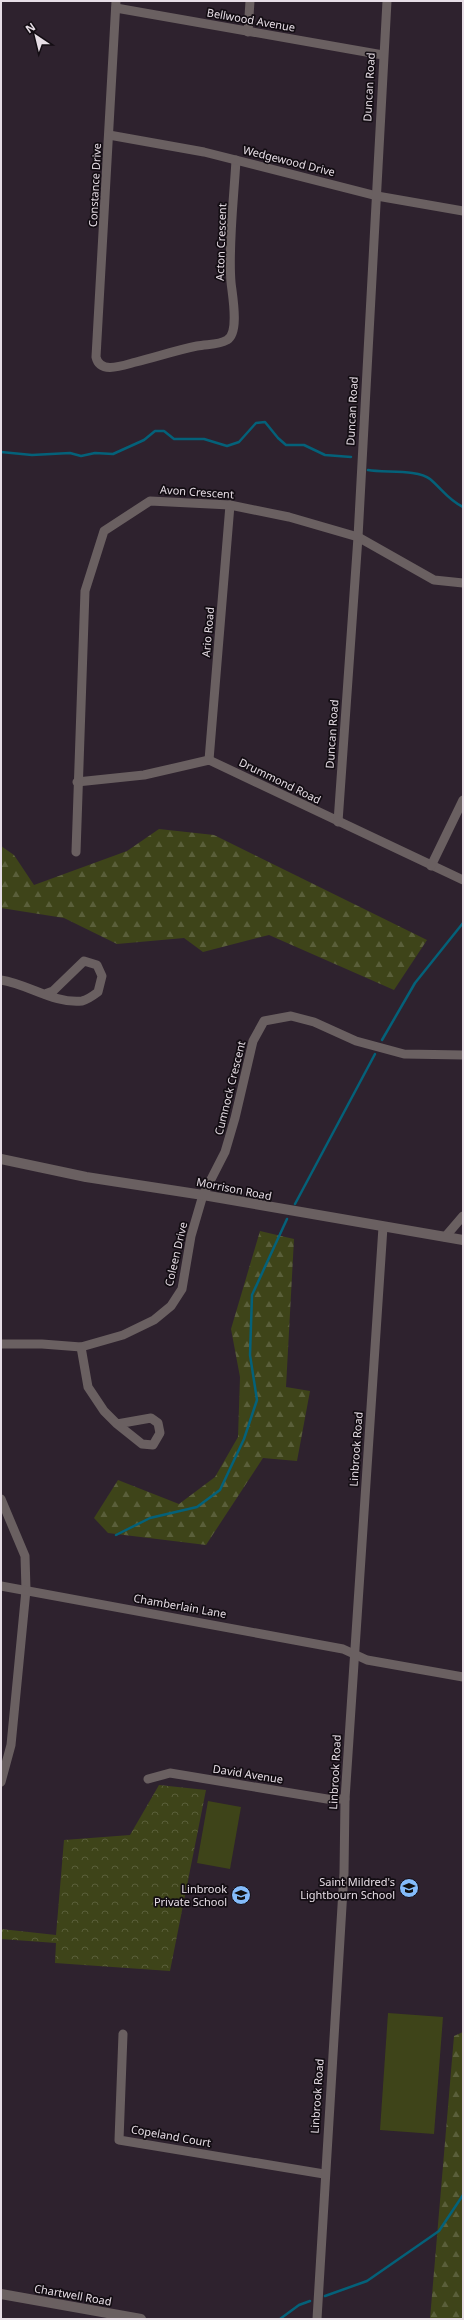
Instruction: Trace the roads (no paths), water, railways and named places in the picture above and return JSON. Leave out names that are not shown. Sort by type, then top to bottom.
[{"type":"street","points":[[248,32],[250,1]]},
{"type":"street","name":"Duncan Road","points":[[338,822],[358,537],[387,1]]},
{"type":"street","name":"Bellwood Avenue","points":[[116,5],[248,32],[383,55]]},
{"type":"street","name":"Constance Drive","points":[[104,366],[100,365],[96,357],[116,5]]},
{"type":"street","name":"Wedgewood Drive","points":[[109,135],[236,160],[376,196],[463,211]]},
{"type":"street","name":"Acton Crescent","points":[[104,366],[114,368],[198,346],[218,343],[228,340],[231,336],[235,320],[230,274],[236,160]]},
{"type":"street","name":"Avon Crescent","points":[[76,852],[77,782],[85,591],[104,531],[150,501],[230,505],[289,517],[358,537],[434,580],[463,583]]},
{"type":"street","name":"Ario Road","points":[[209,760],[230,505]]},
{"type":"street","points":[[77,782],[144,775],[209,760]]},
{"type":"street","name":"Drummond Road","points":[[209,760],[463,880]]},
{"type":"street","points":[[432,866],[463,800]]},
{"type":"street","points":[[1,980],[14,982],[45,994],[61,1000],[83,1001],[98,992],[102,976],[97,965],[84,961],[53,991],[45,994]]},
{"type":"street","name":"Cumnock Crescent","points":[[203,1195],[226,1152],[236,1118],[253,1041],[264,1021],[291,1016],[314,1022],[356,1041],[404,1054],[463,1055]]},
{"type":"street","name":"Morrison Road","points":[[1,1159],[86,1177],[203,1195],[463,1240]]},
{"type":"street","name":"Coleen Drive","points":[[1,1344],[42,1344],[81,1347],[123,1336],[154,1320],[171,1306],[182,1289],[191,1236],[203,1195]]},
{"type":"street","points":[[445,1237],[463,1216]]},
{"type":"street","name":"Linbrook Road","points":[[317,2319],[324,2174],[344,1873],[345,1799],[383,1227]]},
{"type":"street","points":[[81,1347],[88,1388],[104,1411],[117,1424]]},
{"type":"street","points":[[1,1499],[25,1556],[26,1590],[11,1745],[1,1782]]},
{"type":"street","name":"Chamberlain Lane","points":[[1,1586],[343,1648],[367,1660],[463,1677]]},
{"type":"street","name":"David Avenue","points":[[148,1779],[170,1773],[327,1799],[345,1799]]},
{"type":"street","name":"Copeland Court","points":[[123,2034],[119,2140],[324,2174]]},
{"type":"street","name":"Chartwell Road","points":[[1,2294],[141,2319]]},
{"type":"waterway","points":[[1,452],[32,455],[70,453],[81,456],[95,453],[113,454],[144,440],[155,431],[164,431],[174,439],[204,439],[227,446],[239,442],[256,423],[265,422],[286,445],[304,445],[325,455],[351,457]]},
{"type":"waterway","points":[[368,470],[409,473],[425,476],[449,498],[463,507]]},
{"type":"waterway","points":[[382,1040],[415,983],[463,923]]},
{"type":"waterway","points":[[295,1204],[375,1054]]},
{"type":"waterway","points":[[116,1535],[150,1518],[197,1507],[220,1490],[244,1439],[257,1400],[250,1355],[252,1295],[287,1219]]},
{"type":"waterway","points":[[325,2296],[367,2281],[439,2231],[463,2195]]},
{"type":"waterway","points":[[280,2319],[299,2305],[310,2301]]},
{"type":"place","name":"Saint Mildred's Lightbourn School","points":[[409,1888]]},
{"type":"place","name":"Linbrook Private School","points":[[241,1895]]}]
